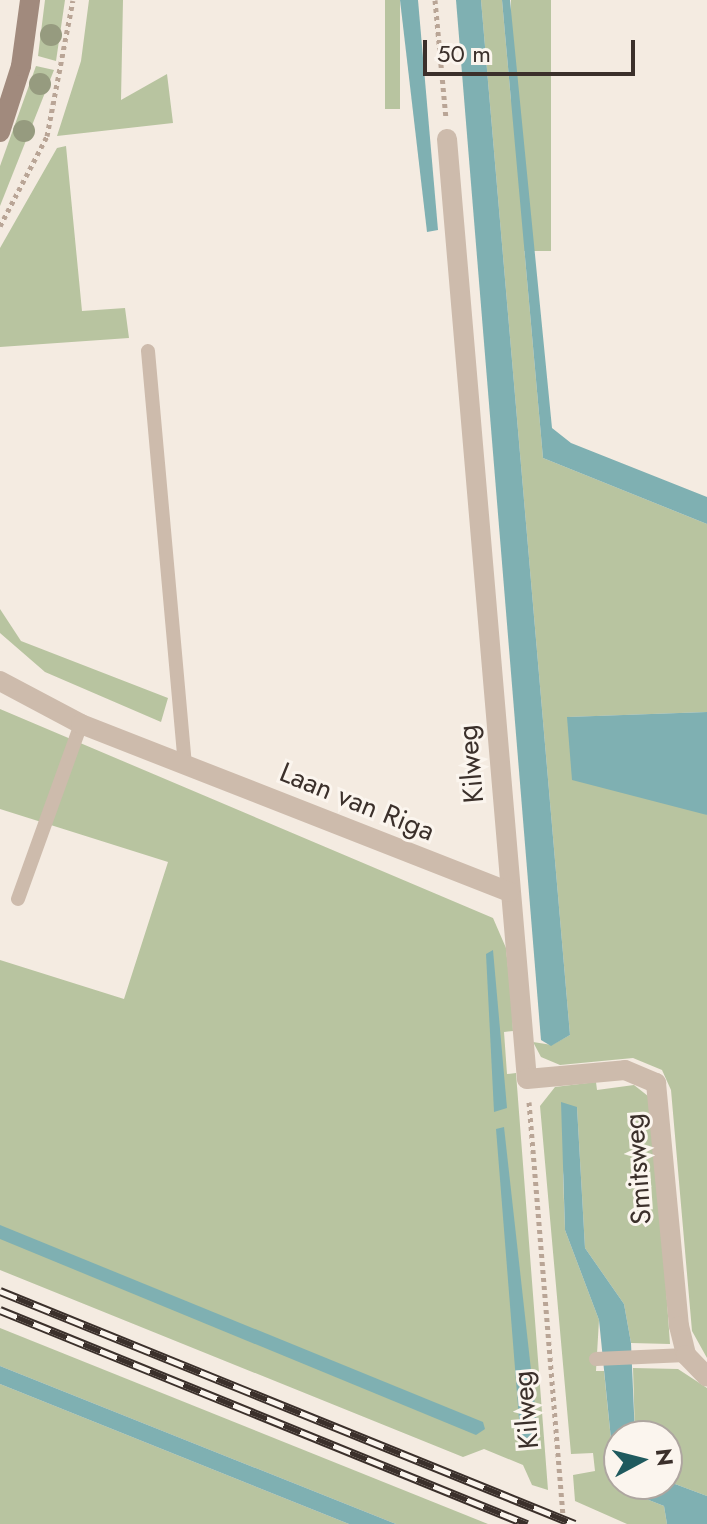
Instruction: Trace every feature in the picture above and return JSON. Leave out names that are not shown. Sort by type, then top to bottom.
[{"type":"street","points":[[0,132],[21,66],[30,0]]},
{"type":"street","name":"Kilweg","points":[[447,139],[527,1079]]},
{"type":"street","name":"Laan van Riga","points":[[0,681],[81,724],[509,892]]},
{"type":"street","name":"Smitsweg","points":[[527,1079],[625,1070],[656,1083],[686,1355]]},
{"type":"street","points":[[686,1355],[707,1377]]},
{"type":"lane","points":[[148,351],[185,763]]},
{"type":"lane","points":[[18,899],[81,724]]},
{"type":"lane","points":[[596,1359],[686,1355]]},
{"type":"path","points":[[0,226],[47,136],[63,83],[73,0]]},
{"type":"path","points":[[435,0],[447,139]]},
{"type":"path","name":"Kilweg","points":[[527,1079],[564,1524]]},
{"type":"green space","points":[[45,0],[65,0],[56,61],[38,56]]},
{"type":"green space","points":[[89,0],[123,0],[121,100],[167,74],[173,123],[57,136],[81,61]]},
{"type":"green space","points":[[385,0],[400,0],[400,109],[385,109]]},
{"type":"green space","points":[[481,0],[502,0],[543,458],[707,524],[707,712],[568,717],[707,815],[707,1358],[692,1331],[671,1090],[662,1070],[633,1058],[560,1065],[541,1057],[533,1042],[552,1045],[570,1035]]},
{"type":"green space","points":[[511,0],[551,0],[551,251],[511,251]]},
{"type":"green space","points":[[36,66],[54,70],[0,206],[0,166]]},
{"type":"green space","points":[[66,146],[82,311],[125,308],[129,338],[0,347],[0,248],[57,148]]},
{"type":"green space","points":[[0,609],[21,641],[168,698],[161,722],[45,672],[0,633]]},
{"type":"green space","points":[[0,709],[493,918],[506,948],[512,1006],[513,1031],[504,1032],[507,1074],[516,1073],[548,1490],[532,1485],[523,1465],[484,1449],[463,1457],[0,1270],[0,960],[124,999],[168,862],[0,809]]},
{"type":"green space","points":[[596,1082],[597,1090],[634,1085],[653,1100],[670,1344],[631,1343],[624,1304],[585,1248],[577,1107],[563,1175],[565,1230],[599,1320],[596,1371],[604,1371],[609,1420],[603,1420],[603,1500],[649,1500],[664,1506],[667,1524],[627,1524],[575,1501],[573,1475],[595,1471],[593,1453],[571,1454],[540,1106],[555,1087]]},
{"type":"green space","points":[[0,1328],[488,1524],[396,1524],[0,1366]]},
{"type":"green space","points":[[633,1368],[678,1369],[707,1388],[707,1496],[683,1487],[683,1420],[635,1420]]},
{"type":"green space","points":[[0,1384],[349,1524],[0,1524]]},
{"type":"water","points":[[400,0],[418,0],[438,230],[427,232]]},
{"type":"water","points":[[456,0],[481,0],[570,1035],[551,1046],[541,1040]]},
{"type":"water","points":[[502,0],[510,0],[552,428],[571,443],[707,497],[707,524],[543,458]]},
{"type":"water","points":[[707,712],[707,815],[572,780],[567,717]]},
{"type":"water","points":[[493,950],[507,1108],[494,1112],[486,954]]},
{"type":"water","points":[[561,1102],[577,1107],[585,1248],[624,1304],[631,1343],[634,1420],[609,1420],[599,1320],[565,1230]]},
{"type":"water","points":[[504,1127],[537,1424],[534,1443],[521,1444],[496,1129]]},
{"type":"water","points":[[0,1225],[483,1422],[485,1429],[476,1435],[0,1239]]},
{"type":"water","points":[[0,1366],[396,1524],[349,1524],[0,1384]]},
{"type":"water","points":[[683,1487],[707,1496],[707,1524],[667,1524],[664,1506],[649,1500],[683,1500]]},
{"type":"railway","points":[[0,1291],[575,1524]]},
{"type":"railway","points":[[0,1310],[527,1524]]}]
